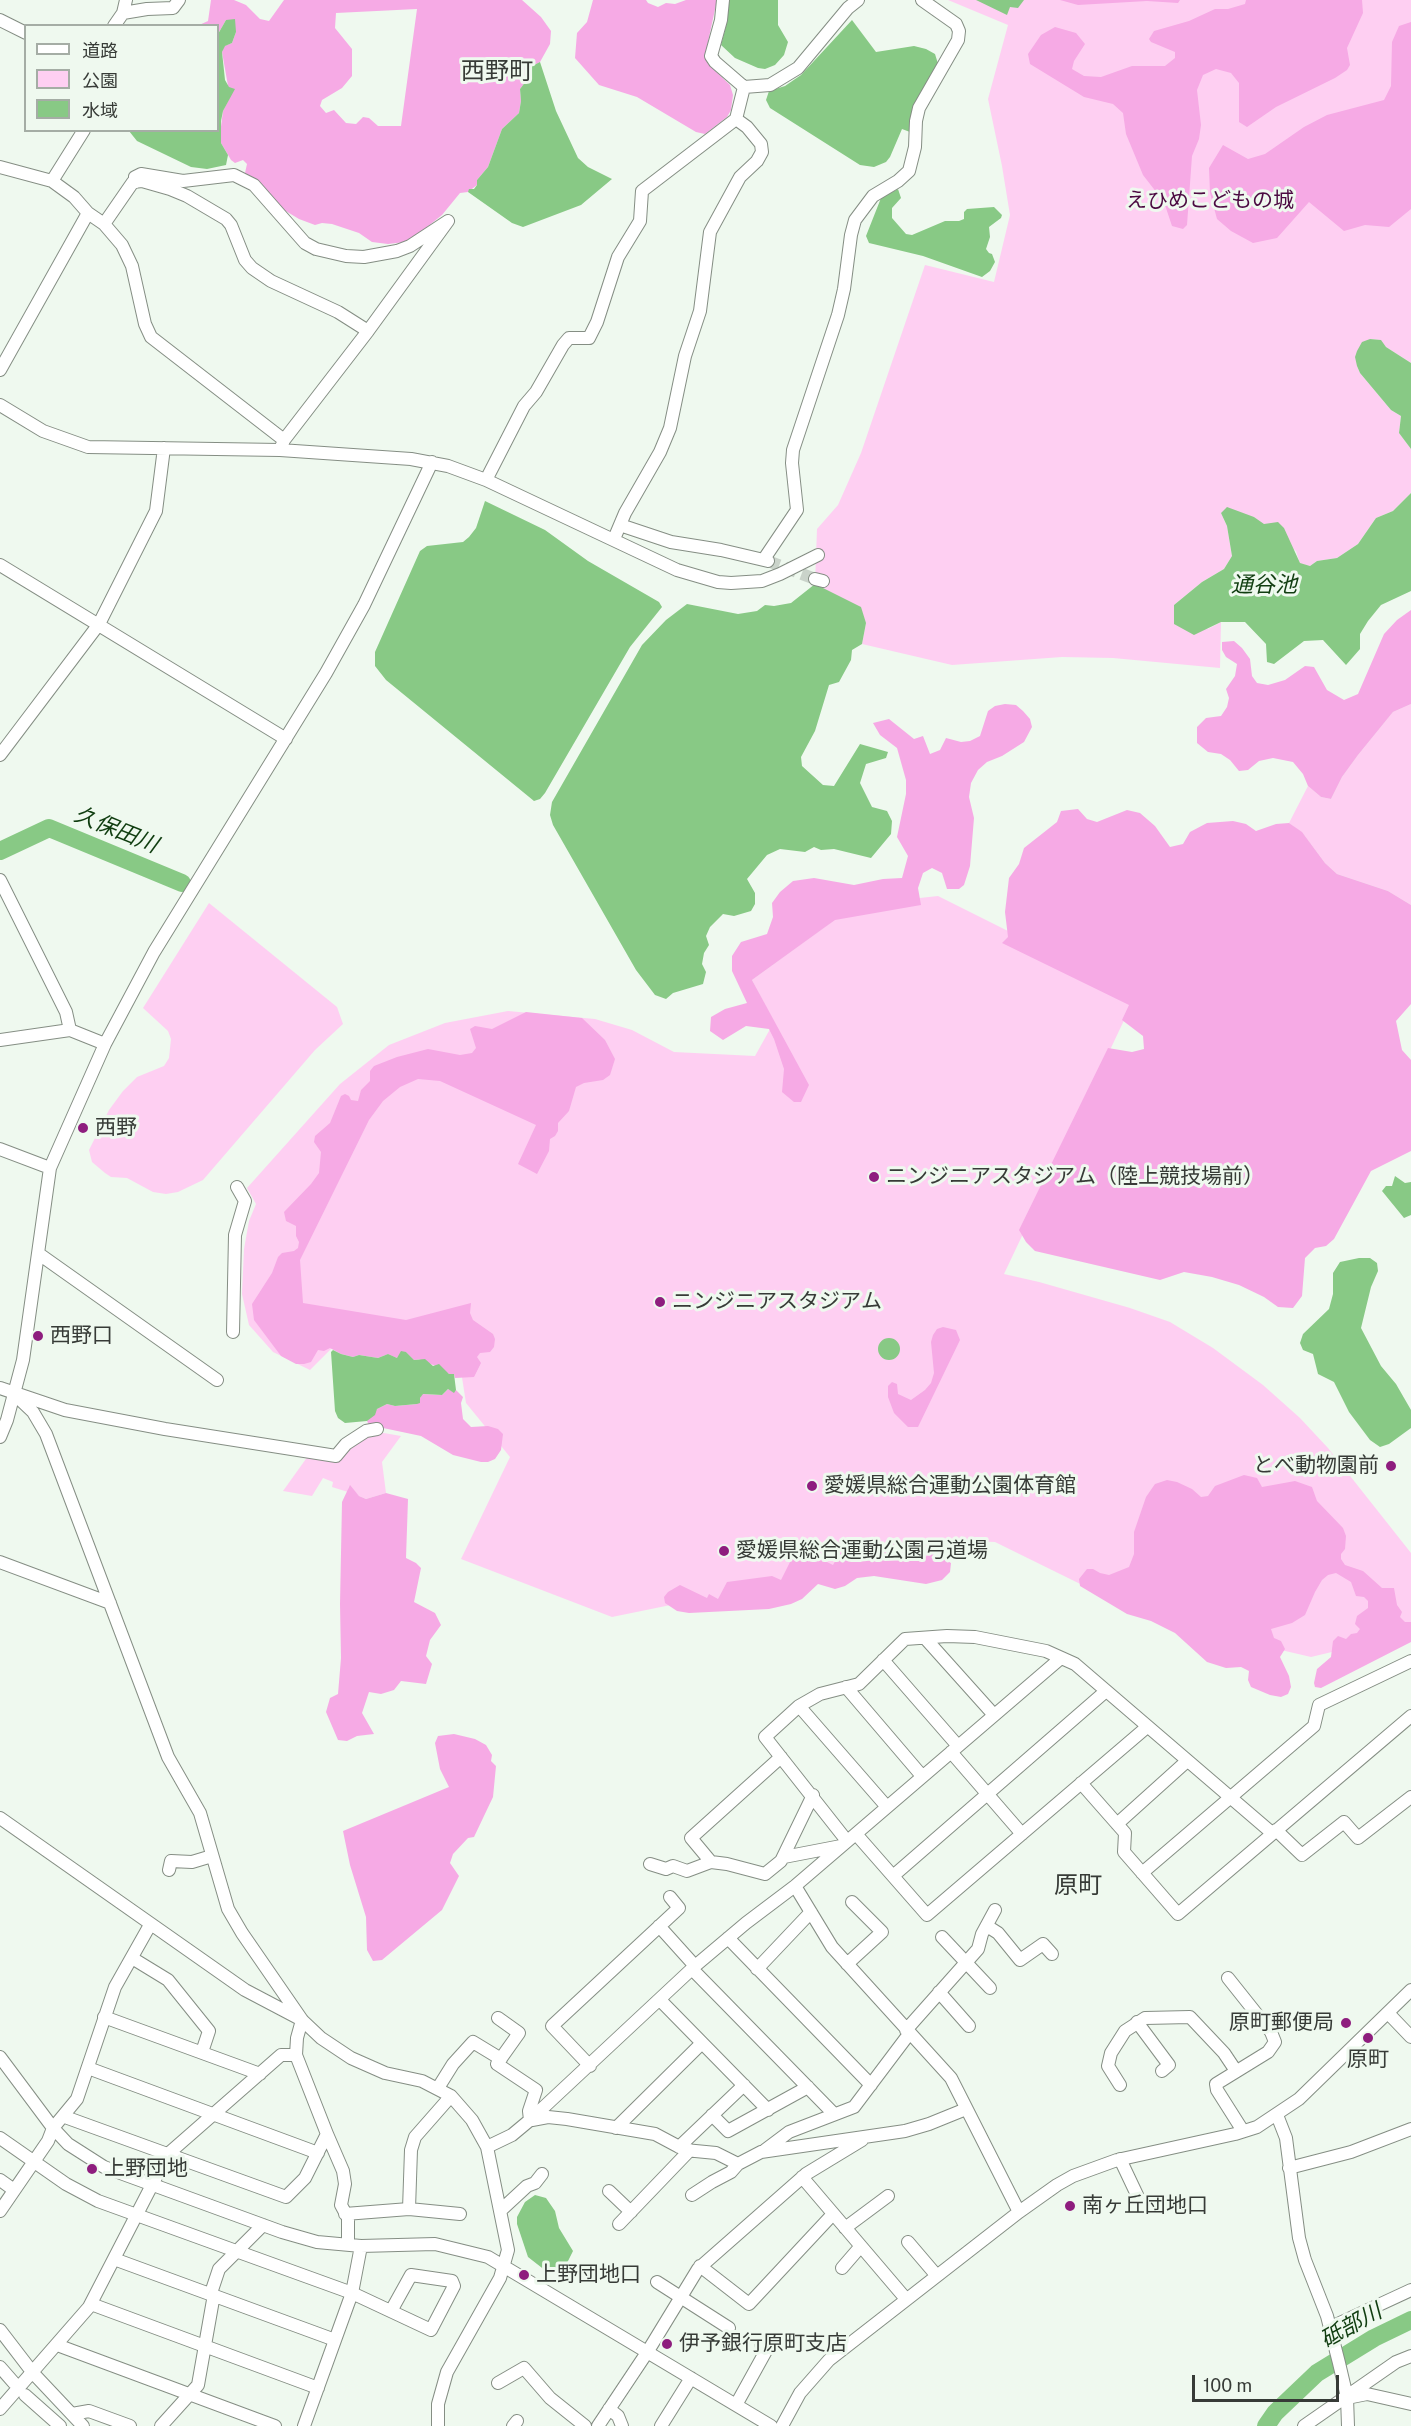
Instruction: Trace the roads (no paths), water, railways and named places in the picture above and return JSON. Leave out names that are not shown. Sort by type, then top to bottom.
[{"type":"street","points":[[115,24],[123,13],[126,0]]},
{"type":"street","points":[[123,13],[173,8],[179,0]]},
{"type":"street","points":[[723,0],[721,20],[711,56],[744,87],[770,85],[798,68],[848,8],[858,0]]},
{"type":"street","points":[[620,525],[671,542],[766,560],[796,510],[793,450],[838,315],[855,220],[873,196],[898,181],[909,171],[915,147],[919,108],[958,40],[959,31],[956,24],[922,0]]},
{"type":"street","points":[[0,20],[24,32]]},
{"type":"street","points":[[486,480],[524,406],[536,392],[563,345],[569,338],[589,338],[597,322],[618,257],[640,221],[642,191],[736,119],[744,87]]},
{"type":"street","points":[[614,539],[625,513],[660,452],[670,428],[685,356],[700,311],[710,232],[740,177],[757,161],[762,152],[761,144],[747,127],[736,119]]},
{"type":"street","points":[[52,181],[83,132]]},
{"type":"street","points":[[0,167],[52,181],[104,224],[122,245],[132,266],[145,324],[151,337],[282,445]]},
{"type":"street","points":[[136,182],[135,177],[141,174],[183,181],[234,175],[254,185],[305,243],[316,249],[346,256],[364,257],[397,251],[410,246],[448,221],[282,445]]},
{"type":"street","points":[[104,224],[133,183],[142,181],[170,189],[217,213],[231,225],[245,260],[252,268],[271,281],[338,312],[368,331]]},
{"type":"street","points":[[0,370],[88,213]]},
{"type":"street","points":[[0,405],[42,431],[88,447],[282,445],[411,459],[461,469],[677,570],[706,579],[731,583],[762,581],[802,565],[818,555]]},
{"type":"street","points":[[0,755],[99,624],[156,511],[164,448]]},
{"type":"street","points":[[0,1437],[15,1394],[23,1360],[49,1172],[105,1044],[154,952],[326,674],[364,604],[432,462]]},
{"type":"street","points":[[0,565],[286,740]]},
{"type":"street","points":[[0,880],[66,1012],[70,1030]]},
{"type":"street","points":[[0,1040],[70,1030],[105,1044]]},
{"type":"street","points":[[0,1151],[49,1172]]},
{"type":"street","points":[[233,1332],[235,1235],[245,1201],[237,1187]]},
{"type":"street","points":[[39,1254],[217,1380]]},
{"type":"street","points":[[0,1388],[65,1410],[165,1429],[336,1456],[346,1444],[366,1431],[377,1429]]},
{"type":"street","points":[[15,1394],[33,1412],[46,1434],[168,1757],[200,1814],[228,1909],[242,1934],[303,2020],[321,2038],[351,2058],[385,2073],[422,2081],[452,2096],[472,2120],[487,2147],[508,2250],[500,2278],[447,2372],[438,2404],[438,2426]]},
{"type":"street","points":[[0,1562],[110,1603]]},
{"type":"street","points":[[1146,1727],[927,1915],[893,1876],[848,1840],[765,1737],[799,1706],[820,1694],[859,1684],[905,1639],[975,1637],[1046,1651],[1075,1664],[1146,1727],[1302,1855],[1344,1822],[1358,1838],[1411,1797]]},
{"type":"street","points":[[925,1638],[994,1715]]},
{"type":"street","points":[[487,2147],[512,2135],[530,2120],[728,1938],[795,1886],[1061,1658]]},
{"type":"street","points":[[883,1660],[987,1794],[1022,1833]]},
{"type":"street","points":[[1142,1873],[1314,1726],[1319,1705],[1411,1661]]},
{"type":"street","points":[[846,1687],[922,1776]]},
{"type":"street","points":[[893,1876],[1106,1691]]},
{"type":"street","points":[[799,1706],[887,1807]]},
{"type":"street","points":[[1081,1783],[1125,1833],[1124,1852],[1178,1914],[1410,1718]]},
{"type":"street","points":[[711,1862],[691,1838],[782,1757]]},
{"type":"street","points":[[1117,1824],[1187,1761]]},
{"type":"street","points":[[650,1864],[666,1869],[673,1866],[687,1871],[711,1862],[765,1874],[782,1861],[813,1795]]},
{"type":"street","points":[[0,1818],[245,1990],[303,2020]]},
{"type":"street","points":[[784,1857],[848,1840]]},
{"type":"street","points":[[171,1861],[192,1862],[212,1856]]},
{"type":"street","points":[[795,1886],[832,1947],[951,2078],[1019,2212]]},
{"type":"street","points":[[590,2066],[552,2026],[679,1908],[670,1897]]},
{"type":"street","points":[[847,1964],[882,1932],[852,1902]]},
{"type":"street","points":[[692,2195],[731,2172],[738,2164],[761,2152],[789,2132],[854,2107],[939,1992],[978,1949],[995,1910]]},
{"type":"street","points":[[757,1969],[811,1912]]},
{"type":"street","points":[[0,2211],[48,2141],[53,2128],[65,2117],[77,2098],[115,1987],[150,1925]]},
{"type":"street","points":[[659,1926],[694,1968],[834,2114]]},
{"type":"street","points":[[987,1926],[998,1933],[1020,1960],[1043,1944],[1052,1954]]},
{"type":"street","points":[[942,1936],[990,1988]]},
{"type":"street","points":[[728,1938],[871,2085]]},
{"type":"street","points":[[132,1958],[168,1980],[209,2031],[202,2052]]},
{"type":"street","points":[[1228,1978],[1271,2032],[1275,2042],[1268,2052],[1216,2084],[1216,2090],[1243,2131]]},
{"type":"street","points":[[939,1992],[969,2026]]},
{"type":"street","points":[[782,2426],[800,2393],[829,2360],[1019,2212],[1073,2176],[1120,2159],[1257,2127],[1277,2115],[1320,2081],[1410,1992]]},
{"type":"street","points":[[660,2000],[768,2109]]},
{"type":"street","points":[[1388,2013],[1410,2032]]},
{"type":"street","points":[[104,2017],[260,2074]]},
{"type":"street","points":[[1120,2085],[1108,2066],[1109,2060],[1120,2037],[1145,2018],[1190,2017],[1224,2053],[1236,2071]]},
{"type":"street","points":[[498,2018],[519,2033],[497,2064],[536,2090],[529,2111],[530,2120]]},
{"type":"street","points":[[303,2020],[297,2038],[296,2055],[343,2170],[345,2184],[341,2205],[348,2218],[354,2246],[352,2293],[304,2426]]},
{"type":"street","points":[[1137,2022],[1169,2065],[1162,2071]]},
{"type":"street","points":[[438,2088],[453,2064],[473,2042],[501,2059]]},
{"type":"street","points":[[616,2128],[702,2043]]},
{"type":"street","points":[[0,2409],[91,2304],[168,2154],[281,2055],[296,2055]]},
{"type":"street","points":[[0,2057],[53,2128],[68,2144],[104,2167],[263,2225],[317,2242],[354,2246],[435,2244],[472,2253],[504,2265],[771,2426]]},
{"type":"street","points":[[88,2068],[318,2153]]},
{"type":"street","points":[[619,2224],[712,2115],[744,2085]]},
{"type":"street","points":[[712,2115],[728,2131],[808,2087]]},
{"type":"street","points":[[410,2209],[411,2150],[415,2137],[452,2096]]},
{"type":"street","points":[[761,2152],[921,2126],[966,2109]]},
{"type":"street","points":[[1277,2115],[1286,2138],[1305,2260],[1330,2332],[1346,2394],[1348,2426]]},
{"type":"street","points":[[65,2117],[286,2197],[305,2178],[327,2134]]},
{"type":"street","points":[[530,2120],[548,2117],[655,2134],[684,2149],[716,2153],[738,2164]]},
{"type":"street","points":[[1289,2168],[1351,2152],[1411,2130]]},
{"type":"street","points":[[598,2426],[648,2351],[700,2266],[802,2177],[868,2136]]},
{"type":"street","points":[[0,2138],[81,2192],[136,2215],[352,2293],[431,2330],[454,2286],[452,2281],[411,2275],[392,2311]]},
{"type":"street","points":[[1120,2159],[1138,2197]]},
{"type":"street","points":[[500,2211],[527,2186],[535,2183],[542,2174]]},
{"type":"street","points":[[802,2177],[906,2299]]},
{"type":"street","points":[[0,2180],[14,2190]]},
{"type":"street","points":[[609,2191],[631,2212]]},
{"type":"street","points":[[846,2228],[888,2196]]},
{"type":"street","points":[[345,2214],[410,2209],[460,2214]]},
{"type":"street","points":[[700,2266],[749,2304],[833,2214]]},
{"type":"street","points":[[160,2426],[198,2385],[219,2269],[263,2225]]},
{"type":"street","points":[[908,2242],[937,2276]]},
{"type":"street","points":[[842,2268],[861,2246]]},
{"type":"street","points":[[114,2259],[335,2340]]},
{"type":"street","points":[[657,2282],[729,2328]]},
{"type":"street","points":[[1330,2332],[1411,2290]]},
{"type":"street","points":[[91,2304],[318,2388]]},
{"type":"street","points":[[0,2330],[33,2373],[83,2426]]},
{"type":"street","points":[[57,2345],[275,2426]]},
{"type":"street","points":[[736,2405],[767,2349],[761,2345]]},
{"type":"street","points":[[1304,2426],[1346,2394],[1396,2362],[1411,2356]]},
{"type":"street","points":[[0,2367],[14,2383]]},
{"type":"street","points":[[498,2383],[524,2368],[550,2398],[585,2426]]},
{"type":"street","points":[[661,2426],[692,2378]]},
{"type":"street","points":[[1346,2394],[1367,2394],[1411,2404]]},
{"type":"street","points":[[25,2395],[60,2426]]},
{"type":"street","points":[[609,2409],[618,2415],[622,2426]]},
{"type":"street","points":[[72,2415],[89,2411],[130,2426]]},
{"type":"water","points":[[728,0],[778,0],[778,25],[788,42],[784,55],[775,65],[765,69],[758,68],[735,58],[721,45],[726,26]]},
{"type":"water","points":[[976,0],[1024,0],[1018,8],[1010,7],[1007,15]]},
{"type":"water","points":[[235,19],[236,32],[232,43],[225,46],[222,52],[225,80],[229,87],[235,89],[223,111],[221,121],[221,143],[228,155],[226,165],[207,169],[191,167],[137,141],[130,132],[219,132],[219,32],[226,20]]},
{"type":"water","points":[[852,20],[876,52],[914,46],[935,54],[939,67],[910,132],[902,129],[890,157],[886,162],[874,167],[860,165],[770,108],[766,100],[769,91],[785,86],[801,75]]},
{"type":"water","points":[[540,62],[556,111],[578,158],[588,167],[612,179],[581,205],[523,227],[512,223],[468,192],[469,189],[474,189],[477,180],[488,167],[502,129],[519,113],[520,89],[526,81],[526,69]]},
{"type":"water","points":[[898,189],[901,198],[892,208],[892,218],[906,234],[912,235],[945,221],[964,219],[964,212],[967,209],[994,207],[1002,215],[989,227],[990,237],[986,249],[992,254],[995,262],[990,271],[982,277],[923,256],[869,243],[866,236],[881,198]]},
{"type":"water","points":[[1370,339],[1381,340],[1386,347],[1411,363],[1411,449],[1399,433],[1401,416],[1391,410],[1360,373],[1357,366],[1355,357],[1357,351],[1362,342]]},
{"type":"water","name":"通谷池","points":[[1411,493],[1411,591],[1381,605],[1360,634],[1360,649],[1346,665],[1323,640],[1304,641],[1274,664],[1267,662],[1266,644],[1245,622],[1221,622],[1194,635],[1174,624],[1174,605],[1202,582],[1224,569],[1232,556],[1227,526],[1221,513],[1227,507],[1254,517],[1264,524],[1278,522],[1284,528],[1300,563],[1310,566],[1317,561],[1337,558],[1358,544],[1376,518],[1393,511]]},
{"type":"water","points":[[485,501],[545,530],[588,561],[659,602],[662,607],[630,647],[545,793],[540,799],[534,801],[386,680],[375,666],[375,652],[420,551],[427,546],[463,542],[476,528]]},
{"type":"water","points":[[815,584],[861,607],[866,623],[862,644],[852,650],[851,660],[839,682],[829,685],[815,731],[801,757],[802,766],[823,785],[834,786],[860,744],[888,752],[886,758],[866,764],[860,783],[872,807],[887,811],[892,821],[891,834],[871,858],[834,849],[821,850],[814,847],[805,852],[780,849],[767,855],[747,879],[755,893],[755,904],[751,911],[734,916],[723,914],[710,927],[706,936],[709,945],[704,953],[702,964],[706,972],[703,984],[673,993],[666,999],[655,995],[636,970],[553,825],[550,815],[552,802],[642,645],[666,620],[687,604],[738,614],[757,611],[765,605],[791,603]]},
{"type":"water","points":[[1395,1176],[1405,1183],[1411,1182],[1411,1215],[1404,1218],[1382,1191],[1386,1186],[1392,1186]]},
{"type":"water","points":[[1370,1258],[1377,1263],[1378,1271],[1371,1287],[1361,1328],[1381,1366],[1396,1384],[1411,1410],[1411,1428],[1389,1444],[1380,1447],[1370,1440],[1349,1412],[1334,1382],[1318,1374],[1313,1354],[1303,1350],[1300,1343],[1303,1334],[1329,1309],[1333,1294],[1333,1273],[1340,1262]]},
{"type":"water","points":[[889,1338],[897,1341],[900,1349],[897,1357],[889,1360],[881,1357],[878,1349],[881,1341]]},
{"type":"water","points":[[333,1350],[353,1357],[359,1355],[378,1358],[388,1354],[397,1358],[401,1351],[406,1352],[414,1360],[425,1359],[433,1366],[439,1364],[449,1374],[454,1374],[456,1390],[454,1393],[448,1389],[442,1395],[423,1394],[420,1403],[417,1404],[395,1406],[387,1404],[377,1409],[375,1415],[367,1421],[345,1423],[338,1418],[335,1411],[331,1352]]},
{"type":"water","points":[[535,2195],[546,2198],[555,2211],[559,2228],[573,2251],[566,2265],[553,2274],[528,2257],[517,2224],[517,2217],[525,2202]]},
{"type":"waterway","name":"久保田川","points":[[0,851],[49,828],[182,883]]},
{"type":"waterway","name":"砥部川","points":[[1266,2426],[1275,2413],[1317,2373],[1374,2338],[1411,2320]]},
{"type":"tunnel","points":[[768,561],[815,579]]},
{"type":"place","name":"西野","points":[[83,1128]]},
{"type":"place","name":"ニンジニアスタジアム（陸上競技場前）","points":[[874,1177]]},
{"type":"place","name":"ニンジニアスタジアム","points":[[660,1302]]},
{"type":"place","name":"西野口","points":[[38,1336]]},
{"type":"place","name":"とべ動物園前","points":[[1391,1466]]},
{"type":"place","name":"愛媛県総合運動公園体育館","points":[[812,1486]]},
{"type":"place","name":"愛媛県総合運動公園弓道場","points":[[724,1551]]},
{"type":"place","name":"原町郵便局","points":[[1346,2023]]},
{"type":"place","name":"原町","points":[[1368,2038]]},
{"type":"place","name":"上野団地","points":[[92,2169]]},
{"type":"place","name":"南ヶ丘団地口","points":[[1070,2206]]},
{"type":"place","name":"上野団地口","points":[[524,2275]]},
{"type":"place","name":"伊予銀行原町支店","points":[[667,2344]]},
{"type":"district","name":"西野町","points":[[497,72]]},
{"type":"district","name":"原町","points":[[1078,1886]]},
{"type":"park label","name":"えひめこどもの城","points":[[1210,201]]}]
